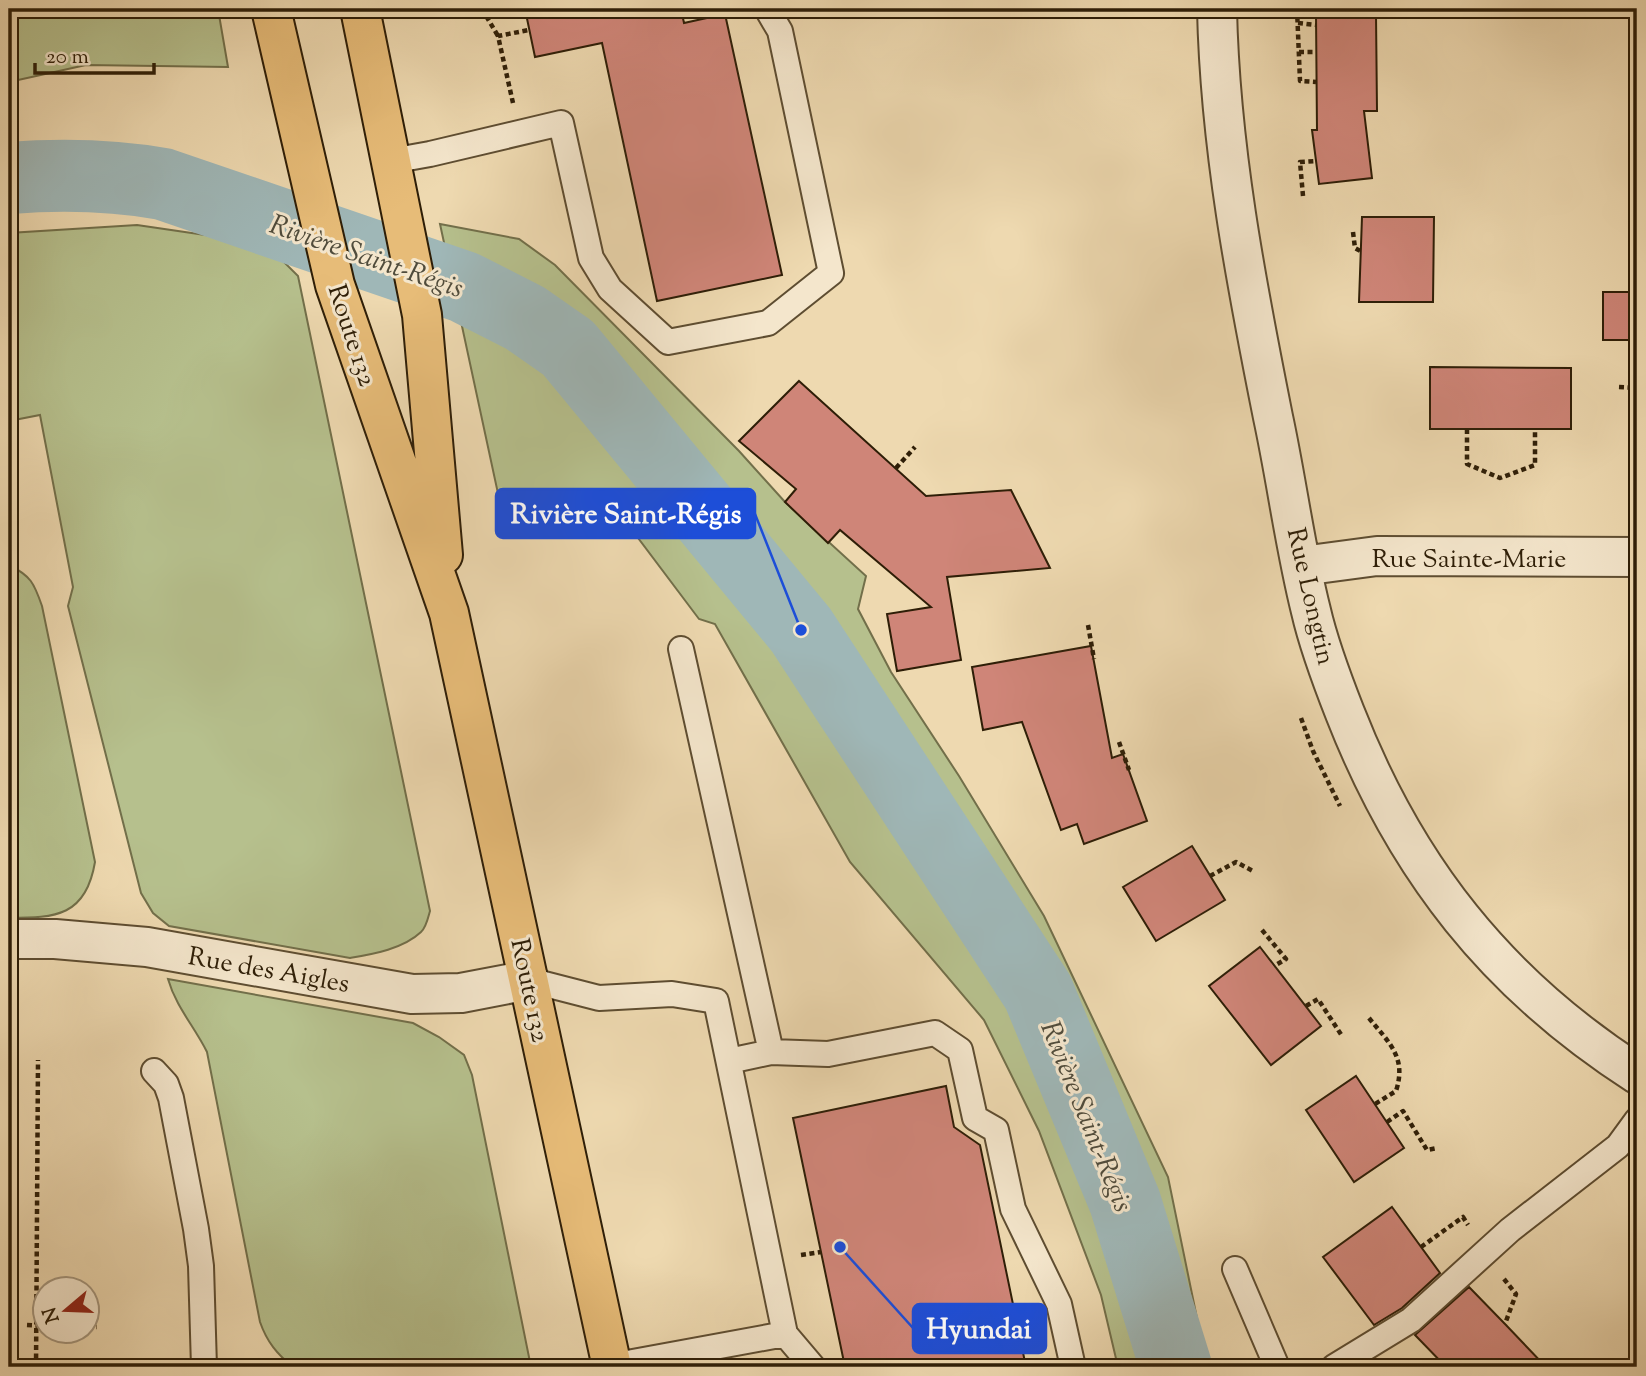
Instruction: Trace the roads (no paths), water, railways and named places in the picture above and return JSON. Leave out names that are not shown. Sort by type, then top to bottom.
[{"type":"highway","name":"Route 132","points":[[271,9],[335,285],[449,613],[611,1366]]},
{"type":"highway","name":"Route 132","points":[[360,9],[422,315],[449,613]]},
{"type":"street","name":"Rue Longtin","points":[[1217,9],[1222,97],[1233,197],[1254,322],[1310,610],[1326,661],[1363,757],[1396,822],[1431,880],[1479,940],[1531,993],[1585,1039],[1637,1074]]},
{"type":"street","name":"Rue Sainte-Marie","points":[[1302,566],[1377,556],[1637,557]]},
{"type":"street","name":"Rue des Aigles","points":[[9,939],[55,939],[147,947],[412,994],[461,993],[529,980]]},
{"type":"lane","points":[[391,161],[430,155],[561,123],[591,258],[610,289],[668,342],[768,323],[831,273],[780,31],[767,9]]},
{"type":"lane","points":[[681,649],[771,1052]]},
{"type":"lane","points":[[529,980],[599,998],[672,994],[716,1001],[785,1334],[813,1367]]},
{"type":"lane","points":[[729,1061],[771,1052],[828,1054],[935,1033],[960,1050],[975,1118],[996,1130],[1013,1209],[1059,1304],[1073,1367]]},
{"type":"lane","points":[[154,1071],[166,1084],[171,1098],[197,1229],[201,1266],[204,1367]]},
{"type":"lane","points":[[1334,1367],[1411,1320],[1454,1284],[1485,1252],[1618,1146],[1637,1120]]},
{"type":"lane","points":[[1235,1269],[1277,1367]]},
{"type":"lane","points":[[611,1366],[785,1334]]},
{"type":"waterway","name":"Rivière Saint-Régis","points":[[9,178],[86,176],[163,184],[464,287],[525,318],[568,348],[801,630],[1038,992],[1125,1202],[1176,1367]]},
{"type":"place","name":"Rivière Saint-Régis","points":[[801,630]]},
{"type":"place","name":"Hyundai","points":[[840,1247]]}]
